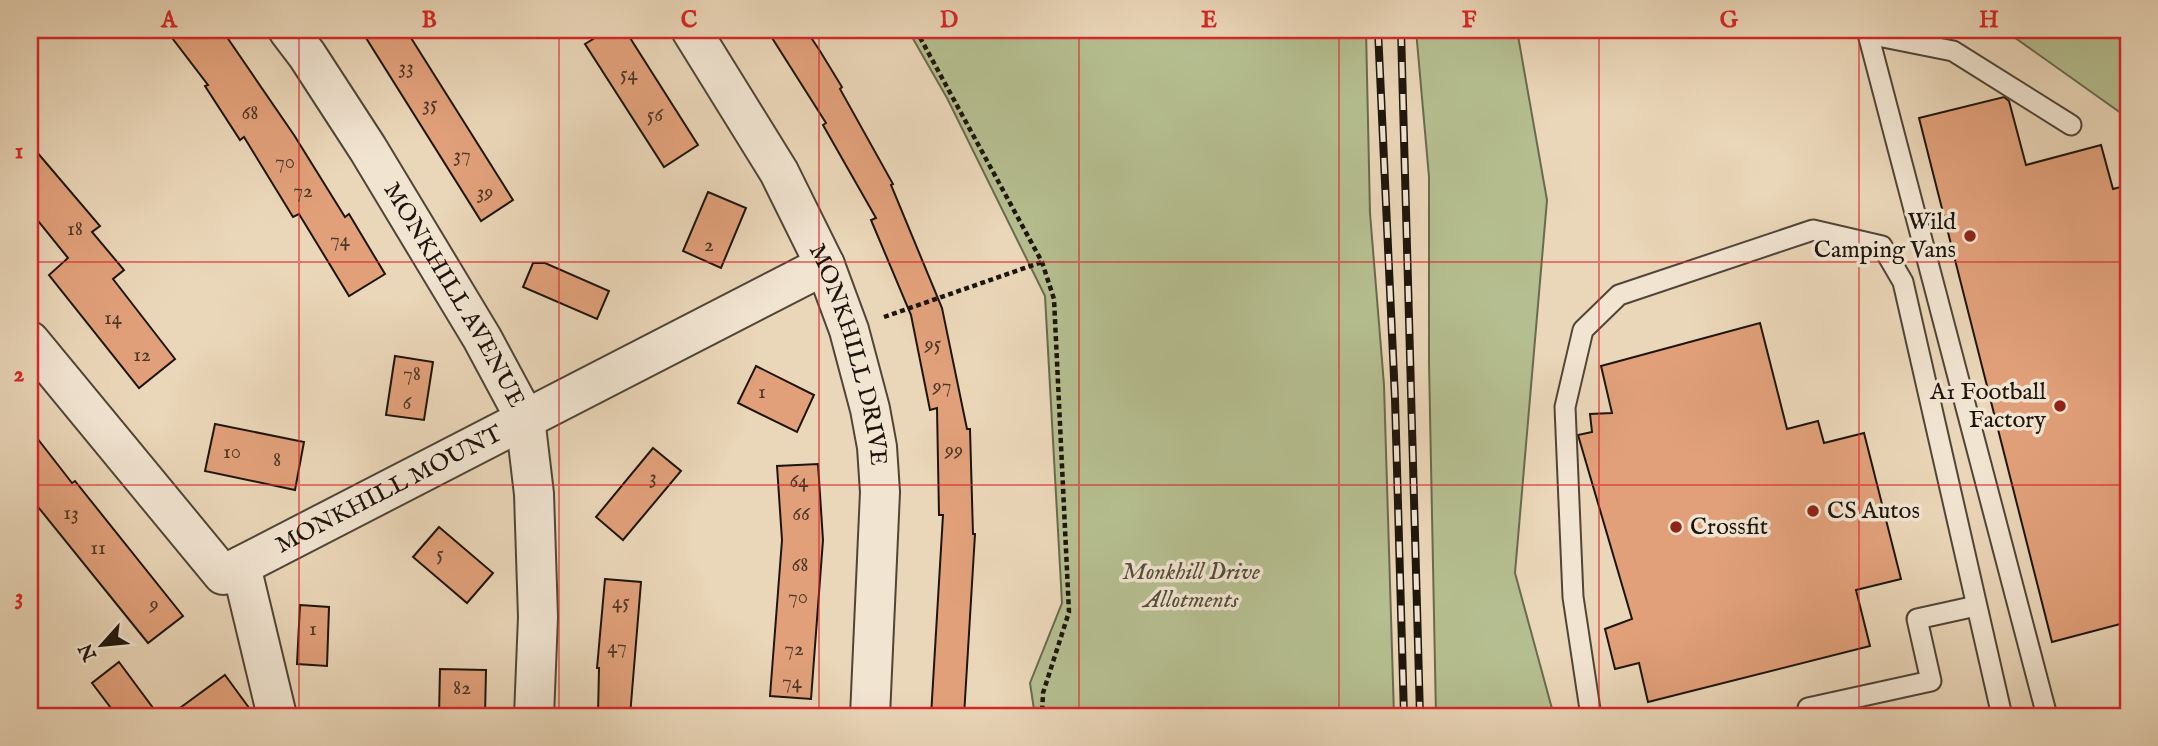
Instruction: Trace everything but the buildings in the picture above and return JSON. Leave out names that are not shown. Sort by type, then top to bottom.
[{"type":"street","name":"MONKHILL AVENUE","points":[[288,30],[375,160],[482,338],[526,418],[535,522],[538,617],[534,716]]},
{"type":"street","name":"MONKHILL DRIVE","points":[[691,30],[779,172],[824,265],[849,330],[870,409],[877,447],[880,492],[870,716]]},
{"type":"street","name":"MONKHILL MOUNT","points":[[241,566],[824,265]]},
{"type":"street","points":[[30,341],[223,575],[241,566],[277,716]]},
{"type":"lane","points":[[2047,716],[1864,32],[1953,51],[2071,125]]},
{"type":"lane","points":[[1591,716],[1573,597],[1565,407],[1583,330],[1619,295],[1813,230],[1882,246],[1903,282],[2001,716]]},
{"type":"lane","points":[[1808,708],[1931,681],[1917,619],[1976,606]]},
{"type":"path","points":[[916,30],[1042,262],[1054,299],[1069,612],[1043,692],[1042,716]]},
{"type":"path","points":[[849,330],[1042,262]]},
{"type":"green space","name":"Monkhill Drive Allotments","points":[[908,30],[1366,30],[1370,213],[1384,385],[1394,716],[1035,716],[1030,683],[1062,603],[1045,296],[947,98]]},
{"type":"green space","points":[[1416,30],[1517,30],[1547,200],[1515,573],[1554,716],[1436,716],[1429,363],[1429,177]]},
{"type":"green space","points":[[2004,30],[2128,30],[2128,118]]},
{"type":"railway","points":[[1378,30],[1395,399],[1404,716]]},
{"type":"railway","points":[[1401,30],[1420,716]]},
{"type":"place","name":"Wild Camping Vans","points":[[1970,236]]},
{"type":"place","name":"A1 Football Factory","points":[[2060,406]]},
{"type":"place","name":"CS Autos","points":[[1813,511]]},
{"type":"place","name":"Crossfit","points":[[1676,527]]}]
